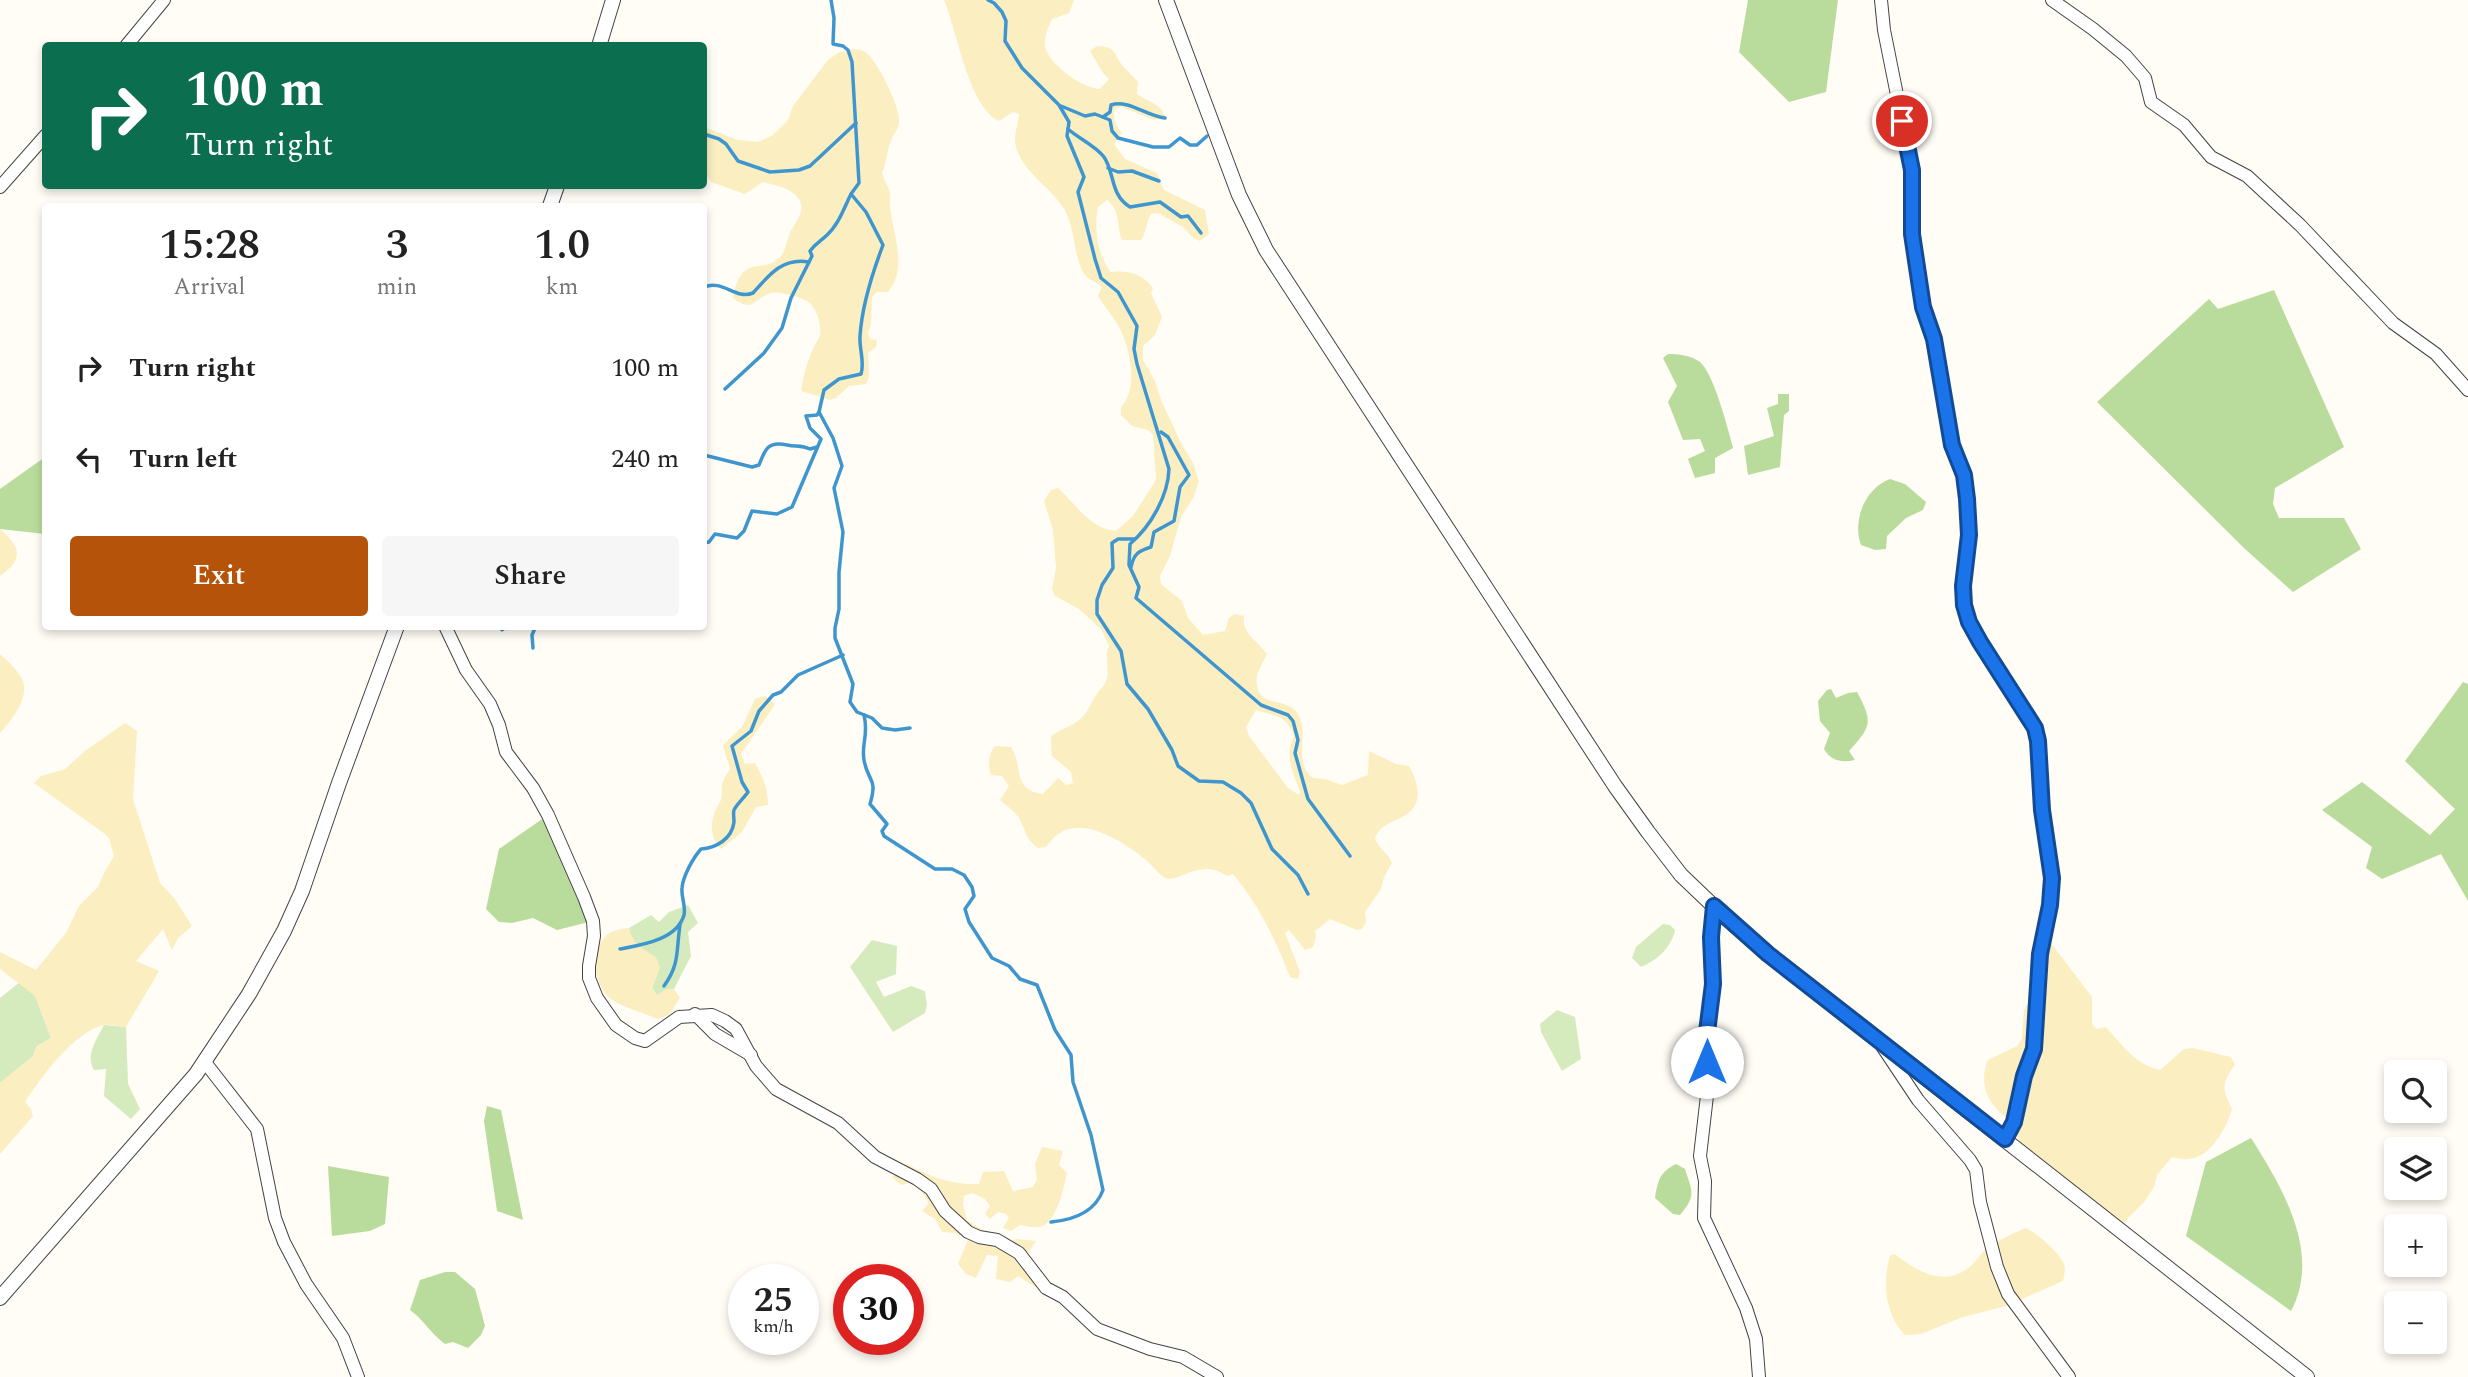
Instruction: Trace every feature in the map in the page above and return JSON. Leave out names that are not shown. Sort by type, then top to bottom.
[{"type":"street","points":[[130,42],[164,0]]},
{"type":"street","points":[[601,42],[613,0]]},
{"type":"street","points":[[1166,0],[1239,195],[1266,250],[1615,786],[1681,875],[1768,954],[2307,1377]]},
{"type":"street","points":[[1881,0],[1884,30],[1912,170],[1912,234],[1923,307],[1934,339],[1952,445],[1964,475],[1969,535],[1963,586],[1964,605],[1969,622],[2035,728],[2038,741],[2042,810],[2052,878],[2050,905],[2040,954],[2034,1049],[2024,1076],[2014,1122],[2005,1139]]},
{"type":"street","points":[[2053,1],[2126,56],[2145,78],[2151,102],[2184,125],[2211,157],[2247,176],[2300,225],[2393,323],[2436,354],[2468,390]]},
{"type":"street","points":[[0,187],[42,140]]},
{"type":"street","points":[[0,1298],[196,1074],[254,984],[284,932],[302,891],[338,783],[395,630]]},
{"type":"street","points":[[447,630],[466,670],[490,704],[506,752],[533,788],[548,815],[593,921],[589,978],[606,1013],[616,1025],[635,1038],[645,1041],[668,1022],[679,1017],[712,1015],[725,1021],[736,1029],[756,1066],[776,1090],[838,1123],[875,1157],[931,1189],[945,1211],[968,1232],[997,1240],[1019,1253],[1046,1288],[1063,1297],[1097,1329],[1150,1349],[1183,1357],[1217,1377]]},
{"type":"street","points":[[1714,906],[1711,937],[1713,984],[1706,1040],[1708,1087],[1700,1156],[1705,1181],[1704,1218],[1746,1308],[1756,1339],[1759,1377]]},
{"type":"street","points":[[1877,1038],[1918,1100],[1976,1170],[1980,1202],[1997,1267],[2008,1294],[2069,1377]]},
{"type":"street","points":[[204,1061],[257,1129],[281,1235],[306,1283],[344,1338],[358,1377]]},
{"type":"green space","points":[[1748,0],[1838,0],[1826,92],[1789,102],[1739,52]]},
{"type":"green space","points":[[2274,290],[2344,447],[2275,488],[2273,504],[2279,518],[2344,518],[2361,549],[2293,592],[2245,549],[2097,402],[2209,299],[2218,309]]},
{"type":"green space","points":[[1668,354],[1689,356],[1700,362],[1715,389],[1733,448],[1715,458],[1715,473],[1695,478],[1688,459],[1705,451],[1700,439],[1683,440],[1668,402],[1677,386],[1663,358]]},
{"type":"green space","points":[[1778,394],[1789,394],[1789,411],[1784,415],[1780,467],[1748,475],[1744,446],[1774,436],[1767,408],[1778,404]]},
{"type":"green space","points":[[42,459],[42,534],[0,529],[0,489]]},
{"type":"green space","points":[[1890,479],[1905,484],[1926,502],[1923,510],[1906,518],[1887,536],[1886,549],[1875,550],[1861,545],[1858,526],[1860,516],[1867,498],[1881,483]]},
{"type":"green space","points":[[2463,682],[2468,684],[2468,901],[2441,854],[2382,879],[2366,868],[2372,847],[2322,810],[2362,782],[2430,835],[2455,809],[2405,761]]},
{"type":"green space","points":[[1831,689],[1836,698],[1857,692],[1866,710],[1866,729],[1849,751],[1855,760],[1837,760],[1824,749],[1830,733],[1820,721],[1818,701]]},
{"type":"green space","points":[[548,815],[593,921],[557,930],[533,918],[512,923],[499,922],[486,909],[499,849]]},
{"type":"green space","points":[[688,905],[698,923],[688,932],[691,956],[674,989],[667,989],[658,996],[652,988],[660,967],[632,940],[629,928],[651,915],[659,922],[669,912]]},
{"type":"green space","points":[[1663,924],[1670,925],[1675,930],[1671,942],[1658,957],[1641,967],[1632,958],[1636,947]]},
{"type":"green space","points":[[872,940],[897,946],[896,974],[876,982],[884,997],[911,986],[925,991],[925,1013],[893,1032],[850,967]]},
{"type":"green space","points":[[20,982],[35,996],[51,1038],[37,1046],[33,1056],[0,1083],[0,998]]},
{"type":"green space","points":[[1557,1010],[1575,1017],[1581,1059],[1562,1071],[1541,1032],[1540,1024]]},
{"type":"green space","points":[[104,1025],[126,1027],[128,1084],[140,1109],[131,1119],[104,1096],[106,1069],[94,1070],[92,1064],[93,1047]]},
{"type":"green space","points":[[487,1106],[501,1110],[523,1220],[497,1211],[484,1121]]},
{"type":"green space","points":[[2251,1138],[2285,1199],[2300,1244],[2302,1266],[2299,1289],[2291,1311],[2186,1236],[2206,1162]]},
{"type":"green space","points":[[1676,1164],[1685,1169],[1692,1193],[1689,1203],[1680,1215],[1673,1214],[1655,1198],[1661,1177]]},
{"type":"green space","points":[[328,1166],[389,1177],[385,1224],[370,1231],[332,1236]]},
{"type":"green space","points":[[445,1272],[455,1272],[475,1289],[485,1326],[481,1335],[468,1348],[453,1342],[445,1344],[410,1310],[420,1280]]},
{"type":"sand","points":[[944,0],[1074,0],[1069,13],[1052,19],[1048,29],[1045,46],[1052,60],[1076,80],[1100,89],[1109,79],[1090,51],[1097,46],[1111,49],[1138,82],[1137,94],[1158,106],[1164,113],[1165,118],[1154,120],[1122,107],[1114,110],[1115,122],[1122,133],[1114,144],[1125,159],[1157,173],[1164,190],[1205,210],[1209,234],[1200,241],[1193,238],[1183,227],[1158,213],[1151,214],[1141,240],[1122,240],[1116,213],[1107,200],[1098,207],[1096,224],[1102,258],[1111,272],[1134,274],[1153,288],[1151,293],[1162,317],[1155,335],[1143,346],[1143,360],[1194,465],[1199,482],[1181,517],[1170,556],[1160,576],[1161,584],[1182,601],[1188,618],[1203,635],[1225,631],[1229,618],[1235,614],[1244,616],[1248,632],[1267,654],[1257,675],[1258,690],[1270,701],[1287,705],[1296,711],[1302,728],[1303,763],[1313,778],[1342,785],[1368,775],[1369,751],[1396,764],[1409,766],[1415,780],[1418,795],[1413,808],[1382,828],[1375,838],[1392,863],[1381,889],[1365,912],[1366,922],[1362,929],[1357,930],[1330,919],[1315,931],[1313,947],[1305,950],[1289,930],[1285,933],[1300,972],[1298,979],[1290,977],[1266,923],[1233,874],[1227,876],[1207,869],[1177,878],[1165,878],[1126,846],[1091,829],[1067,829],[1046,847],[1038,848],[1028,837],[1016,814],[1000,800],[1009,786],[1002,776],[991,775],[989,759],[995,746],[1011,747],[1022,782],[1033,792],[1043,794],[1058,778],[1066,785],[1073,783],[1071,772],[1052,756],[1051,736],[1084,716],[1108,674],[1109,646],[1101,629],[1079,609],[1055,596],[1052,589],[1056,568],[1053,530],[1044,501],[1051,490],[1058,488],[1091,521],[1116,531],[1133,516],[1156,480],[1153,435],[1148,430],[1132,426],[1121,415],[1121,407],[1130,389],[1131,368],[1119,327],[1098,296],[1102,287],[1082,270],[1070,222],[1063,207],[1019,156],[1015,139],[1019,114],[1013,112],[999,121],[988,113],[979,100],[971,84]],"holes":[[[1256,710],[1284,720],[1291,729],[1294,736],[1290,757],[1299,795],[1288,788],[1249,736],[1246,727]]]},
{"type":"sand","points":[[854,49],[870,56],[892,95],[898,114],[898,125],[882,173],[890,194],[898,261],[894,282],[888,292],[877,292],[872,297],[868,333],[870,339],[877,340],[876,347],[868,353],[869,377],[866,384],[849,386],[830,400],[801,391],[807,364],[820,335],[818,316],[810,303],[779,293],[766,295],[750,305],[733,298],[737,283],[747,269],[767,265],[781,256],[799,217],[800,202],[791,192],[763,182],[745,194],[711,182],[707,175],[707,128],[738,140],[758,142],[773,135],[788,120],[793,106],[828,60],[838,53]]},
{"type":"sand","points":[[0,529],[16,547],[17,553],[13,564],[0,576]]},
{"type":"sand","points":[[0,654],[18,672],[24,693],[19,708],[0,733]]},
{"type":"sand","points":[[765,696],[774,706],[741,754],[745,764],[755,763],[764,783],[768,805],[756,807],[742,832],[721,849],[714,837],[712,826],[723,783],[730,769],[723,745],[742,727],[755,699]]},
{"type":"sand","points":[[125,723],[137,731],[133,799],[160,883],[174,898],[192,926],[178,938],[172,950],[163,929],[136,961],[159,971],[126,1027],[104,1025],[93,1029],[81,1036],[59,1057],[25,1102],[33,1116],[0,1154],[0,1083],[33,1056],[37,1046],[51,1038],[35,996],[0,969],[0,952],[36,970],[66,933],[79,906],[98,887],[114,856],[109,838],[105,834],[34,783],[41,776],[65,769],[85,751]]},
{"type":"sand","points":[[629,928],[639,946],[656,957],[660,967],[652,988],[657,995],[667,989],[674,989],[680,998],[669,1015],[657,1019],[627,1007],[611,999],[601,986],[596,970],[600,945],[609,933]]},
{"type":"sand","points":[[2044,934],[2092,997],[2092,1024],[2097,1029],[2106,1027],[2144,1064],[2160,1070],[2184,1049],[2193,1048],[2231,1057],[2235,1065],[2224,1086],[2232,1109],[2217,1140],[2197,1157],[2172,1157],[2157,1175],[2154,1187],[2145,1201],[2122,1224],[2019,1141],[2014,1122],[1992,1104],[1985,1087],[1988,1060],[2017,1046],[2022,1039],[2024,1010],[2038,987]]},
{"type":"sand","points":[[1042,1147],[1063,1151],[1059,1165],[1067,1173],[1057,1209],[1043,1226],[1020,1225],[1011,1231],[1003,1228],[1009,1218],[1006,1214],[998,1212],[990,1219],[985,1214],[990,1206],[985,1199],[972,1193],[964,1196],[963,1204],[967,1220],[1003,1243],[1017,1239],[1036,1241],[1028,1253],[1029,1261],[1046,1283],[1037,1288],[1018,1276],[1010,1282],[996,1279],[998,1256],[987,1255],[976,1278],[966,1274],[958,1264],[968,1240],[956,1233],[942,1232],[935,1219],[922,1211],[929,1203],[924,1195],[912,1182],[901,1185],[892,1177],[907,1164],[942,1179],[969,1184],[979,1184],[983,1172],[1004,1171],[1013,1191],[1033,1187],[1037,1180],[1035,1164]]},
{"type":"sand","points":[[2026,1228],[2058,1254],[2065,1268],[2063,1281],[2006,1306],[1963,1317],[1921,1334],[1905,1335],[1898,1327],[1887,1298],[1886,1276],[1890,1256],[1894,1254],[1913,1267],[1932,1275],[1952,1276],[1972,1265],[1991,1245]]},
{"type":"waterway","points":[[707,542],[715,534],[737,538],[744,531],[752,511],[777,514],[792,507],[821,439],[810,428],[806,416],[817,415],[824,390],[839,379],[861,374],[861,324],[871,278],[883,245],[866,212],[851,194],[859,183],[852,62],[848,50],[833,44],[834,18],[831,0]]},
{"type":"waterway","points":[[988,0],[1002,12],[1006,21],[1005,41],[1022,68],[1059,105],[1069,122],[1067,136],[1084,177],[1078,192],[1101,278],[1118,292],[1137,326],[1134,349],[1137,364],[1169,469],[1157,510],[1130,544],[1129,565],[1139,587],[1136,598],[1261,705],[1288,715],[1293,721],[1298,740],[1295,753],[1308,799],[1350,856]]},
{"type":"waterway","points":[[1103,117],[1110,112],[1111,105],[1124,104],[1165,118]]},
{"type":"waterway","points":[[1061,106],[1085,116],[1095,114],[1110,120],[1112,131],[1118,138],[1153,147],[1169,147],[1180,138],[1190,145],[1197,145],[1207,136]]},
{"type":"waterway","points":[[707,135],[726,144],[738,161],[770,172],[799,170],[810,166],[856,123]]},
{"type":"waterway","points":[[1068,129],[1104,157],[1119,196],[1130,207],[1160,202],[1181,217],[1188,216],[1201,233]]},
{"type":"waterway","points":[[1108,168],[1118,172],[1132,171],[1159,181]]},
{"type":"waterway","points":[[707,286],[717,286],[740,294],[753,293],[784,265],[809,262],[812,256],[810,251],[835,226],[851,194]]},
{"type":"waterway","points":[[725,389],[764,353],[782,328],[791,298],[809,262]]},
{"type":"waterway","points":[[819,412],[833,438],[842,466],[834,488],[843,532],[835,638],[853,684],[850,702],[857,712],[872,718],[882,728],[910,728]]},
{"type":"waterway","points":[[1131,567],[1138,553],[1151,547],[1154,532],[1174,521],[1180,487],[1189,475],[1168,437],[1161,432]]},
{"type":"waterway","points":[[707,456],[752,467],[759,465],[771,445],[810,449],[817,447]]},
{"type":"waterway","points":[[1134,539],[1118,539],[1112,543],[1113,568],[1102,585],[1097,600],[1097,614],[1121,651],[1127,684],[1148,709],[1172,750],[1178,766],[1199,781],[1223,782],[1251,803],[1272,849],[1298,875],[1308,894]]},
{"type":"waterway","points":[[533,648],[534,630]]},
{"type":"waterway","points":[[620,949],[657,940],[674,930],[684,915],[682,888],[692,862],[701,849],[718,845],[727,838],[733,828],[734,810],[748,792],[742,782],[732,746],[751,731],[759,711],[773,695],[781,692],[798,675],[843,655]]},
{"type":"waterway","points":[[864,715],[864,760],[873,789],[870,804],[887,824],[882,831],[884,836],[935,869],[952,869],[964,875],[974,896],[965,909],[969,922],[992,958],[1009,966],[1020,979],[1037,985],[1055,1030],[1071,1055],[1073,1082],[1091,1135],[1103,1190],[1095,1204],[1082,1214],[1051,1222]]},
{"type":"waterway","points":[[664,986],[675,964],[680,925]]},
{"type":"route","points":[[1707,1062],[1706,1040],[1713,984],[1711,937],[1714,906],[1768,954],[2005,1139],[2014,1122],[2024,1076],[2034,1049],[2040,954],[2050,905],[2052,878],[2042,810],[2038,741],[2035,728],[1969,622],[1964,605],[1963,586],[1969,535],[1964,475],[1952,445],[1934,339],[1923,307],[1912,234],[1912,170],[1902,121]]}]
